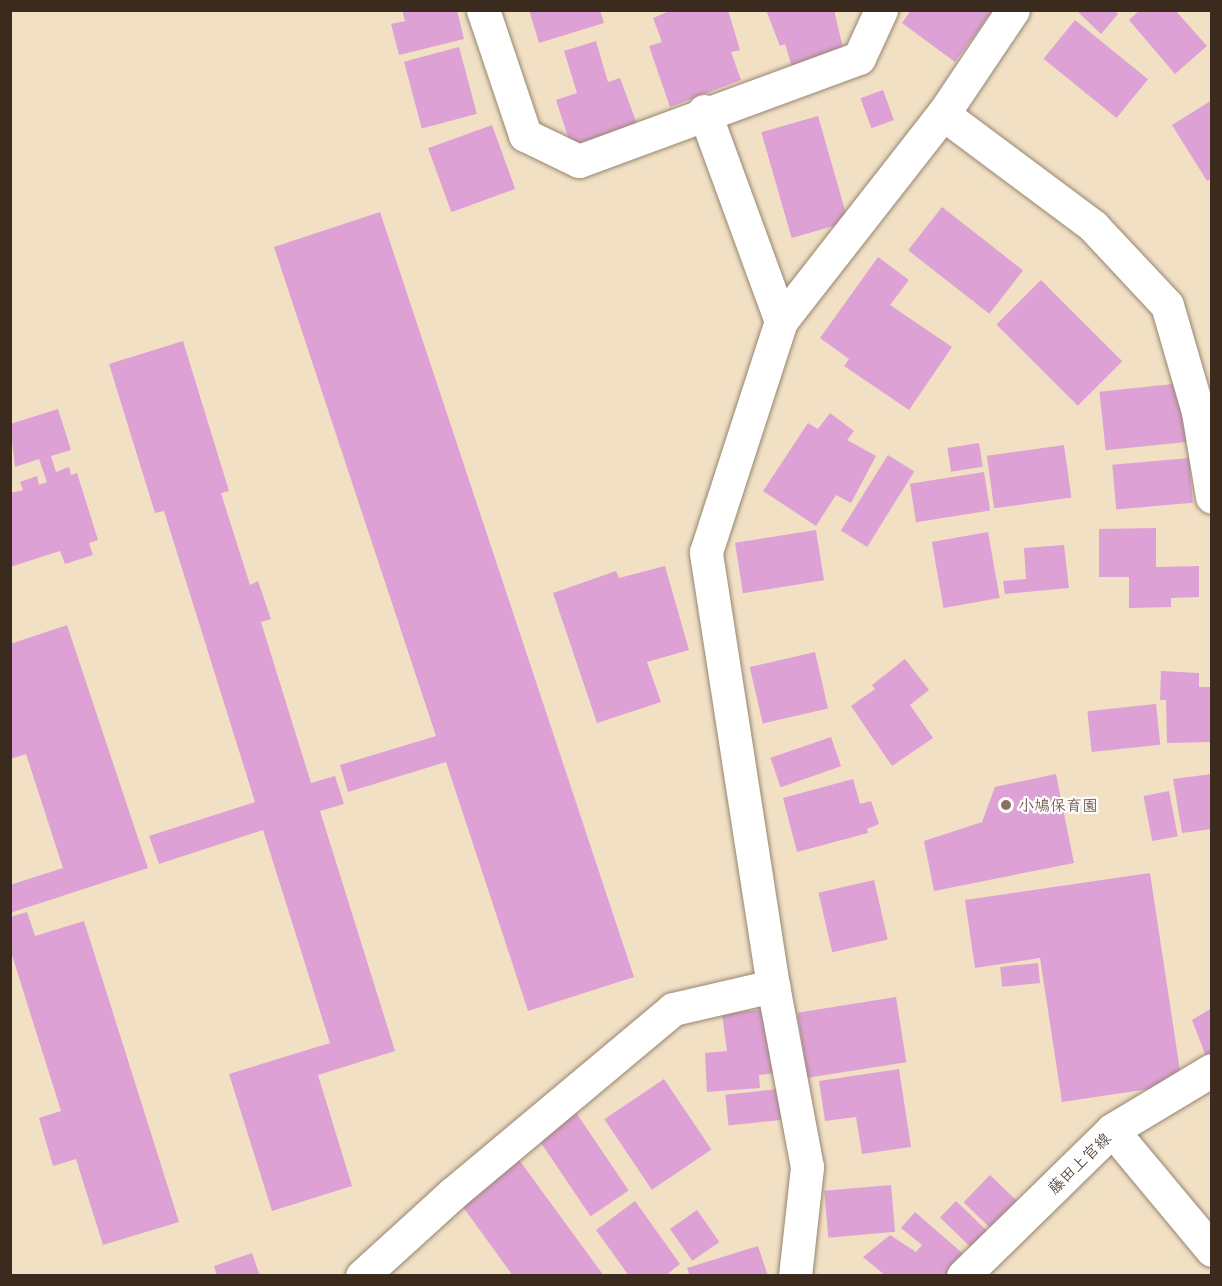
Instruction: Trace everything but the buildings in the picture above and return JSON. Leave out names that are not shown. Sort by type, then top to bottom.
[{"type":"street","points":[[483,10],[525,135],[579,160],[704,111],[859,58],[881,10]]},
{"type":"street","points":[[795,1275],[807,1167],[773,986],[706,552],[781,321],[943,114],[1012,10]]},
{"type":"street","points":[[704,111],[781,321]]},
{"type":"street","points":[[943,114],[1093,226],[1167,305],[1198,412],[1212,497]]},
{"type":"street","points":[[362,1275],[452,1194],[673,1009],[773,986]]},
{"type":"street","name":"藤田上官線","points":[[963,1275],[1113,1130],[1212,1070]]},
{"type":"street","points":[[1113,1130],[1212,1250]]},
{"type":"place","name":"小鳩保育園","points":[[1006,805]]}]
